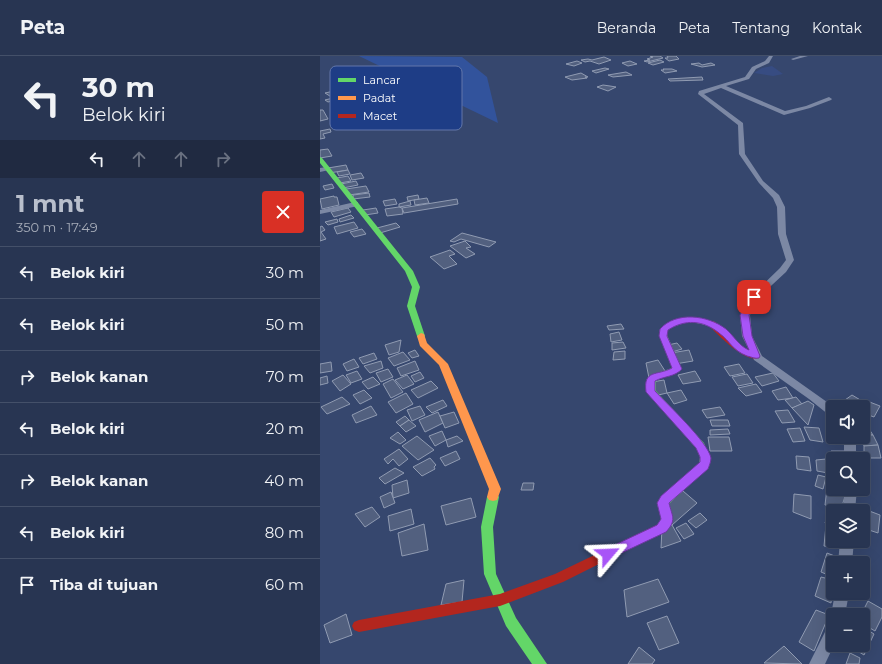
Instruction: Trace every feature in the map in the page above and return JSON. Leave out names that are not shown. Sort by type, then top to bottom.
[{"type":"street","points":[[756,356],[747,336],[745,315],[754,297],[783,270],[790,260],[782,234],[781,207],[776,197],[761,182],[742,154],[741,124],[702,96],[701,92],[747,78],[754,68],[767,62],[770,56]]},
{"type":"street","points":[[793,59],[806,56]]},
{"type":"street","points":[[721,86],[784,113],[808,107],[829,99]]},
{"type":"street","points":[[320,159],[323,170],[355,204],[409,271],[416,287],[411,306],[423,344],[442,364],[495,489],[487,527],[490,574],[500,600],[511,622],[540,664]]},
{"type":"street","points":[[320,212],[355,204]]},
{"type":"street","points":[[359,626],[500,600],[559,578],[662,528],[667,523],[663,503],[704,466],[705,457],[700,446],[651,392],[651,380],[657,376],[667,374],[677,369],[663,336],[664,329],[674,323],[693,319],[708,322],[722,331],[740,350],[756,356],[826,406]]},
{"type":"street","points":[[817,664],[826,645]]},
{"type":"shaded area","points":[[359,56],[462,57],[487,77],[498,123],[462,106],[462,66],[380,66]]},
{"type":"shaded area","points":[[772,66],[783,74],[773,76],[754,73],[762,68]]},
{"type":"building","points":[[650,56],[660,56],[663,58],[647,62],[644,61],[650,60],[647,59],[653,57]]},
{"type":"building","points":[[667,56],[676,56],[679,59],[669,61],[665,58],[668,58]]},
{"type":"building","points":[[604,57],[611,60],[599,64],[581,60],[592,60]]},
{"type":"building","points":[[660,60],[664,62],[653,65],[648,63]]},
{"type":"building","points":[[577,61],[582,63],[574,66],[566,64]]},
{"type":"building","points":[[630,61],[637,64],[628,66],[622,63]]},
{"type":"building","points":[[699,63],[702,65],[711,63],[715,65],[702,67],[691,64]]},
{"type":"building","points":[[605,68],[609,69],[596,73],[592,71]]},
{"type":"building","points":[[663,69],[672,69],[677,71],[665,73],[661,70],[664,70]]},
{"type":"building","points":[[626,72],[632,75],[613,77],[608,75]]},
{"type":"building","points":[[581,73],[588,77],[572,80],[565,77]]},
{"type":"building","points":[[702,77],[703,80],[670,81],[668,79]]},
{"type":"building","points":[[603,85],[616,87],[608,91],[597,87]]},
{"type":"building","points":[[330,92],[330,96],[325,93]]},
{"type":"building","points":[[320,110],[323,110],[328,119],[320,121]]},
{"type":"building","points":[[330,129],[331,132],[323,134],[325,138],[320,139],[320,131]]},
{"type":"building","points":[[328,149],[332,156],[320,158],[320,150]]},
{"type":"building","points":[[346,165],[348,170],[329,173],[328,168]]},
{"type":"building","points":[[348,170],[350,174],[339,176],[337,172]]},
{"type":"building","points":[[361,173],[364,178],[352,180],[350,175]]},
{"type":"building","points":[[348,176],[351,181],[340,183],[337,178]]},
{"type":"building","points":[[356,181],[358,185],[343,188],[341,184]]},
{"type":"building","points":[[332,184],[334,188],[325,190],[323,186]]},
{"type":"building","points":[[366,186],[369,192],[349,195],[346,189]]},
{"type":"building","points":[[369,193],[370,197],[353,199],[353,195]]},
{"type":"building","points":[[418,195],[419,199],[408,201],[407,197]]},
{"type":"building","points":[[334,196],[337,197],[339,205],[322,209],[320,199]]},
{"type":"building","points":[[427,198],[429,203],[415,205],[414,200]]},
{"type":"building","points":[[395,199],[397,204],[385,206],[383,201]]},
{"type":"building","points":[[457,199],[458,204],[404,213],[402,208]]},
{"type":"building","points":[[410,201],[411,205],[399,207],[399,204]]},
{"type":"building","points":[[348,208],[351,212],[334,217],[331,212]]},
{"type":"building","points":[[376,208],[378,213],[365,215],[363,210]]},
{"type":"building","points":[[402,208],[403,214],[387,216],[385,209]]},
{"type":"building","points":[[351,215],[354,218],[340,222],[339,219]]},
{"type":"building","points":[[337,219],[338,222],[328,225],[325,222]]},
{"type":"building","points":[[354,222],[358,228],[337,234],[334,227]]},
{"type":"building","points":[[396,223],[400,227],[380,233],[377,228]]},
{"type":"building","points":[[322,226],[325,230],[321,232],[326,239],[320,241],[320,227]]},
{"type":"building","points":[[362,229],[366,234],[354,237],[350,232]]},
{"type":"building","points":[[462,233],[496,242],[489,247],[461,239],[454,242],[450,241]]},
{"type":"building","points":[[465,241],[471,247],[466,248],[475,254],[466,258],[450,246]]},
{"type":"building","points":[[450,250],[455,254],[449,256],[457,264],[444,269],[430,257]]},
{"type":"building","points":[[621,324],[624,329],[609,330],[607,326]]},
{"type":"building","points":[[619,332],[622,340],[611,342],[610,334]]},
{"type":"building","points":[[401,340],[399,352],[389,355],[385,345]]},
{"type":"building","points":[[623,342],[626,348],[612,350],[612,343]]},
{"type":"building","points":[[677,343],[682,349],[672,352],[668,345]]},
{"type":"building","points":[[415,350],[419,356],[412,358],[408,353]]},
{"type":"building","points":[[689,350],[693,361],[675,364],[671,353]]},
{"type":"building","points":[[625,351],[625,359],[613,360],[614,352]]},
{"type":"building","points":[[403,352],[410,360],[394,366],[388,358]]},
{"type":"building","points":[[374,353],[377,359],[363,364],[359,358]]},
{"type":"building","points":[[354,359],[359,367],[347,371],[343,364]]},
{"type":"building","points":[[658,360],[667,374],[649,378],[646,363]]},
{"type":"building","points":[[381,361],[383,368],[370,373],[364,366]]},
{"type":"building","points":[[415,361],[419,370],[401,376],[397,368]]},
{"type":"building","points":[[331,362],[332,371],[320,373],[320,364]]},
{"type":"building","points":[[739,364],[745,373],[730,376],[724,367]]},
{"type":"building","points":[[388,369],[393,377],[381,382],[376,373]]},
{"type":"building","points":[[357,371],[362,379],[351,383],[346,375]]},
{"type":"building","points":[[695,371],[701,381],[683,384],[678,375]]},
{"type":"building","points":[[420,372],[424,378],[415,382],[411,376]]},
{"type":"building","points":[[773,373],[779,381],[762,386],[755,377]]},
{"type":"building","points":[[747,374],[753,383],[738,386],[732,377]]},
{"type":"building","points":[[343,375],[351,384],[340,391],[332,381]]},
{"type":"building","points":[[407,375],[414,384],[403,389],[395,380]]},
{"type":"building","points":[[327,376],[328,383],[320,385],[320,378]]},
{"type":"building","points":[[373,377],[380,384],[368,389],[362,382]]},
{"type":"building","points":[[393,379],[403,392],[391,398],[383,384]]},
{"type":"building","points":[[664,380],[667,393],[654,396],[652,382]]},
{"type":"building","points":[[431,381],[438,388],[418,398],[411,390]]},
{"type":"building","points":[[756,384],[762,392],[746,396],[738,388]]},
{"type":"building","points":[[786,387],[793,398],[778,400],[772,391]]},
{"type":"building","points":[[364,390],[372,398],[360,404],[353,395]]},
{"type":"building","points":[[681,390],[687,400],[674,404],[667,393]]},
{"type":"building","points":[[406,393],[413,404],[396,413],[388,402]]},
{"type":"building","points":[[852,395],[860,400],[845,400]]},
{"type":"building","points":[[342,397],[350,404],[327,414],[321,407]]},
{"type":"building","points":[[796,397],[802,404],[792,408],[785,400]]},
{"type":"building","points":[[443,400],[447,406],[432,413],[426,407]]},
{"type":"building","points":[[808,401],[814,405],[808,425],[792,408]]},
{"type":"building","points":[[870,402],[880,406],[874,417],[870,416]]},
{"type":"building","points":[[371,406],[377,415],[356,423],[352,415]]},
{"type":"building","points":[[420,406],[425,415],[412,421],[407,410]]},
{"type":"building","points":[[720,407],[725,415],[707,418],[702,410]]},
{"type":"building","points":[[788,410],[795,422],[782,423],[775,411]]},
{"type":"building","points":[[438,412],[443,423],[425,432],[419,420]]},
{"type":"building","points":[[454,412],[459,423],[445,428],[440,416]]},
{"type":"building","points":[[405,416],[409,420],[400,426],[396,422]]},
{"type":"building","points":[[409,420],[416,426],[406,432],[400,426]]},
{"type":"building","points":[[710,420],[728,420],[730,426],[712,426]]},
{"type":"building","points":[[804,427],[819,428],[823,442],[810,440]]},
{"type":"building","points":[[800,428],[805,441],[793,442],[787,429]]},
{"type":"building","points":[[728,429],[730,434],[710,435],[710,430]]},
{"type":"building","points":[[442,431],[446,440],[435,446],[429,436]]},
{"type":"building","points":[[398,432],[406,440],[400,444],[390,438]]},
{"type":"building","points":[[870,435],[873,435],[878,445],[864,446],[863,444],[870,444]]},
{"type":"building","points":[[417,436],[434,450],[418,460],[402,446]]},
{"type":"building","points":[[457,436],[463,441],[448,447],[446,440]]},
{"type":"building","points":[[708,437],[729,437],[732,451],[710,451]]},
{"type":"building","points":[[878,445],[881,458],[870,458],[870,452],[864,452],[864,446]]},
{"type":"building","points":[[399,449],[408,459],[399,466],[393,459],[388,464],[384,459]]},
{"type":"building","points":[[456,451],[460,459],[445,466],[440,458]]},
{"type":"building","points":[[831,451],[846,452],[831,452]]},
{"type":"building","points":[[796,456],[809,457],[811,471],[797,469]]},
{"type":"building","points":[[430,458],[436,465],[434,467],[435,469],[422,476],[413,467]]},
{"type":"building","points":[[826,459],[826,473],[817,471],[816,460]]},
{"type":"building","points":[[395,468],[404,473],[385,484],[379,478]]},
{"type":"building","points":[[818,475],[826,477],[823,489],[815,486]]},
{"type":"building","points":[[407,480],[409,493],[393,498],[392,485]]},
{"type":"building","points":[[523,483],[534,483],[533,490],[521,490]]},
{"type":"building","points":[[683,491],[697,503],[672,525],[664,503]]},
{"type":"building","points":[[391,492],[395,503],[384,508],[380,497]]},
{"type":"building","points":[[794,494],[811,496],[811,519],[793,512]]},
{"type":"building","points":[[826,496],[845,496],[843,504],[825,505]]},
{"type":"building","points":[[471,498],[476,517],[446,525],[441,506]]},
{"type":"building","points":[[372,507],[380,517],[365,527],[355,514]]},
{"type":"building","points":[[411,509],[414,524],[390,531],[388,516]]},
{"type":"building","points":[[870,511],[880,515],[878,533],[870,530]]},
{"type":"building","points":[[700,513],[707,520],[696,528],[688,521]]},
{"type":"building","points":[[686,523],[694,534],[684,539],[676,528]]},
{"type":"building","points":[[424,524],[428,550],[402,556],[398,533]]},
{"type":"building","points":[[672,525],[681,541],[661,548],[662,528]]},
{"type":"building","points":[[826,525],[826,546],[824,546]]},
{"type":"building","points":[[827,553],[835,556],[826,556]]},
{"type":"building","points":[[826,556],[826,574],[821,572]]},
{"type":"building","points":[[821,577],[826,578],[826,600],[831,600],[831,603],[815,596]]},
{"type":"building","points":[[658,579],[669,602],[627,617],[624,590]]},
{"type":"building","points":[[464,580],[462,602],[441,605],[446,584]]},
{"type":"building","points":[[868,601],[882,609],[882,617],[875,631],[870,628],[870,608],[864,608]]},
{"type":"building","points":[[816,610],[826,614],[826,622],[814,651],[799,642]]},
{"type":"building","points":[[346,614],[352,635],[330,643],[324,625]]},
{"type":"building","points":[[667,616],[679,643],[659,650],[647,623]]},
{"type":"building","points":[[870,631],[874,634],[870,642]]},
{"type":"building","points":[[784,646],[802,664],[764,663]]},
{"type":"building","points":[[639,647],[655,660],[652,664],[628,664]]},
{"type":"building","points":[[850,653],[860,658],[859,664],[846,664]]},
{"type":"traffic: fast","points":[[320,159],[409,271],[416,287],[411,306],[421,336]]},
{"type":"traffic: fast","points":[[663,527],[667,519],[663,503],[704,466],[705,457],[700,446],[651,392],[651,381],[654,378],[677,369],[663,335],[664,329],[674,323],[687,320],[700,320],[712,324]]},
{"type":"traffic: fast","points":[[493,497],[487,527],[490,574],[511,622],[540,664]]},
{"type":"traffic: slow","points":[[421,336],[423,344],[443,364],[495,489],[493,497]]},
{"type":"traffic: jam","points":[[712,324],[741,350],[756,356]]},
{"type":"traffic: jam","points":[[359,626],[500,600],[559,578],[663,527]]},
{"type":"route","points":[[608,554],[662,528],[667,523],[663,503],[704,466],[705,462],[704,451],[654,396],[650,389],[650,382],[654,377],[667,374],[677,369],[663,336],[664,329],[680,321],[693,319],[708,322],[719,328],[740,350],[756,356],[747,336],[745,315],[754,297]]}]
